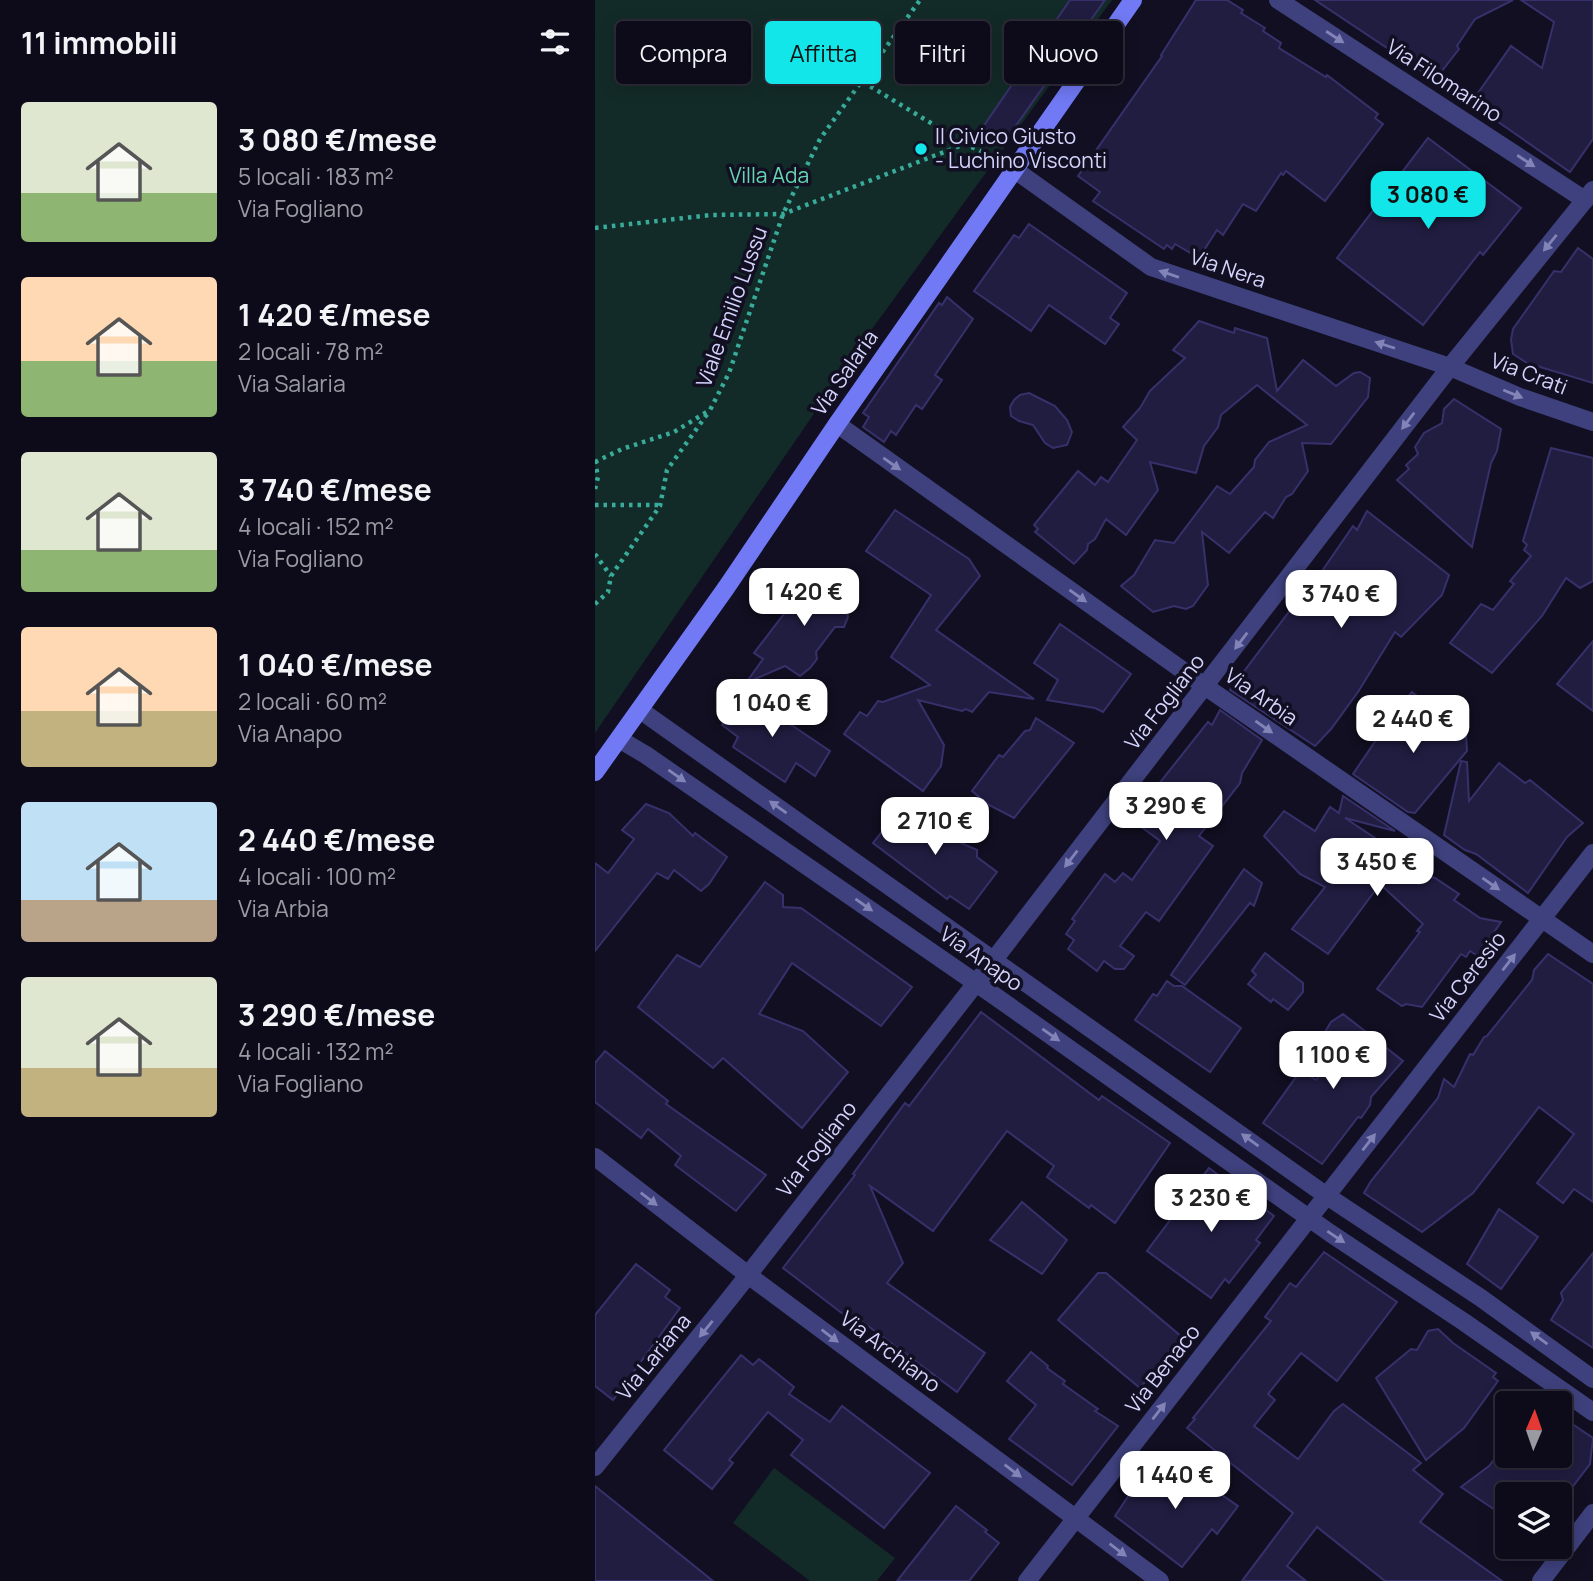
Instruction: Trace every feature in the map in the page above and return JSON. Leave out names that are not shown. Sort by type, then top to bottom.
[{"type":"main road","name":"Via Salaria","points":[[595,772],[726,588],[1133,0]]},
{"type":"street","name":"Via Filomarino","points":[[1278,0],[1589,195]]},
{"type":"street","name":"Via Nera","points":[[1015,170],[1151,267],[1450,367]]},
{"type":"street","name":"Via Fogliano","points":[[748,1275],[1206,687],[1450,367],[1589,195]]},
{"type":"street","name":"Via Crati","points":[[1450,367],[1530,401],[1593,422]]},
{"type":"street","name":"Via Arbia","points":[[837,424],[1206,687],[1593,954]]},
{"type":"street","name":"Via Anapo","points":[[640,710],[1327,1196],[1482,1298],[1593,1379]]},
{"type":"street","name":"Via Anapo","points":[[619,739],[976,983],[1308,1217],[1593,1412]]},
{"type":"street","points":[[796,859],[815,833]]},
{"type":"street","name":"Via Ceresio","points":[[1327,1196],[1593,853]]},
{"type":"street","points":[[1139,1097],[1155,1073]]},
{"type":"street","name":"Via Archiano","points":[[595,1157],[748,1275],[1160,1581]]},
{"type":"street","points":[[1308,1217],[1327,1196]]},
{"type":"street","name":"Via Benaco","points":[[1027,1581],[1308,1217]]},
{"type":"street","name":"Via Lariana","points":[[595,1467],[748,1275]]},
{"type":"street","points":[[1464,1322],[1482,1298]]},
{"type":"street","points":[[1541,1581],[1593,1513]]},
{"type":"path","name":"Viale Emilio Lussu","points":[[881,56],[919,0]]},
{"type":"path","name":"Viale Emilio Lussu","points":[[595,462],[622,449],[674,432],[710,410],[729,373],[783,214],[820,139],[861,84]]},
{"type":"path","points":[[866,84],[965,144],[990,155]]},
{"type":"path","points":[[595,228],[711,215],[783,214],[965,144]]},
{"type":"path","points":[[595,604],[608,592],[611,576],[660,506],[667,470],[710,410]]},
{"type":"path","points":[[595,462],[598,477],[595,489]]},
{"type":"path","points":[[595,505],[660,506]]},
{"type":"path","points":[[595,554],[611,576]]},
{"type":"path","points":[[595,565],[601,563]]},
{"type":"green space","name":"Villa Ada","points":[[595,0],[1112,0],[1097,21],[1004,21],[1004,84],[1051,84],[872,329],[595,733]]},
{"type":"green space","points":[[774,1468],[895,1558],[877,1581],[810,1581],[733,1523]]},
{"type":"building","points":[[1070,0],[1105,0],[1090,21],[1056,21]]},
{"type":"building","points":[[1196,0],[1227,0],[1243,10],[1241,13],[1265,28],[1263,31],[1281,43],[1279,48],[1326,77],[1327,75],[1378,114],[1375,118],[1383,124],[1325,201],[1286,171],[1283,175],[1281,173],[1256,211],[1243,204],[1223,235],[1217,230],[1199,258],[1175,244],[1172,249],[1167,245],[1164,249],[1093,201],[1100,192],[1078,176],[1162,56]]},
{"type":"building","points":[[1315,0],[1513,0],[1475,19],[1457,46],[1459,49],[1435,80]]},
{"type":"building","points":[[1521,0],[1593,0],[1593,139],[1570,172],[1471,103],[1511,46],[1542,68],[1554,22]]},
{"type":"building","points":[[1012,84],[1045,84],[1005,141],[983,127]]},
{"type":"building","points":[[1428,138],[1521,208],[1483,255],[1480,252],[1423,325],[1337,258]]},
{"type":"building","points":[[1029,224],[1127,293],[1110,318],[1119,324],[1105,344],[1049,305],[1031,331],[974,291],[1014,235],[1019,238]]},
{"type":"building","points":[[1578,248],[1593,259],[1593,383],[1527,363],[1513,354],[1511,340],[1513,329],[1554,271],[1561,272]]},
{"type":"building","points":[[947,297],[973,319],[935,375],[942,380],[922,409],[916,405],[896,435],[891,431],[884,442],[863,427],[869,417],[863,413],[939,303],[942,305]]},
{"type":"building","points":[[1199,321],[1234,333],[1235,328],[1267,338],[1277,391],[1303,360],[1336,386],[1354,373],[1360,372],[1370,378],[1368,397],[1331,444],[1302,443],[1308,471],[1292,494],[1286,497],[1273,518],[1265,512],[1229,553],[1202,532],[1208,585],[1193,606],[1186,609],[1174,606],[1153,612],[1121,586],[1134,575],[1155,540],[1174,543],[1217,486],[1230,494],[1254,467],[1255,460],[1269,442],[1307,425],[1257,385],[1221,415],[1218,427],[1204,446],[1196,473],[1150,462],[1158,490],[1126,535],[1106,519],[1095,539],[1088,544],[1087,550],[1074,564],[1035,532],[1038,529],[1034,525],[1078,471],[1095,485],[1101,477],[1108,482],[1137,440],[1123,427],[1140,408],[1150,391],[1185,358],[1173,350]]},
{"type":"building","points":[[1029,393],[1055,406],[1067,420],[1072,432],[1067,445],[1053,448],[1045,443],[1033,425],[1011,416],[1010,407],[1014,400]]},
{"type":"building","points":[[1454,399],[1501,429],[1472,547],[1397,480],[1409,469],[1406,465],[1418,454],[1415,447],[1424,433],[1442,423],[1444,409]]},
{"type":"building","points":[[1551,448],[1593,458],[1593,581],[1580,588],[1566,578],[1542,616],[1492,673],[1450,643],[1481,604],[1493,610],[1514,584],[1510,581],[1531,556],[1524,550],[1527,545],[1523,541]]},
{"type":"building","points":[[895,510],[969,559],[980,576],[936,630],[1034,699],[989,692],[972,712],[918,700],[944,745],[941,766],[923,791],[844,734],[860,712],[867,716],[878,701],[883,702],[930,685],[891,657],[931,595],[866,551]]},
{"type":"building","points":[[1367,511],[1449,575],[1442,595],[1401,637],[1395,632],[1358,692],[1315,746],[1230,690],[1297,601],[1300,603],[1353,526],[1357,530]]},
{"type":"building","points":[[816,572],[834,587],[840,587],[855,598],[847,612],[844,627],[835,627],[816,652],[817,659],[800,676],[785,666],[746,683],[763,659],[754,653]]},
{"type":"building","points":[[1060,624],[1131,674],[1103,712],[1095,708],[1047,700],[1058,680],[1034,663]]},
{"type":"building","points":[[1593,641],[1593,711],[1557,684]]},
{"type":"building","points":[[741,691],[830,751],[815,776],[796,763],[785,782],[733,747],[738,737],[722,725],[728,719],[723,716]]},
{"type":"building","points":[[1412,692],[1466,735],[1467,751],[1415,813],[1408,812],[1353,774]]},
{"type":"building","points":[[1220,710],[1262,740],[1242,773],[1240,783],[1199,836],[1213,846],[1159,921],[1146,912],[1120,946],[1134,956],[1124,969],[1115,969],[1104,961],[1097,971],[1068,949],[1074,940],[1066,934],[1075,921],[1072,919],[1105,874],[1115,882],[1123,873],[1132,880],[1160,841],[1131,819],[1208,722],[1212,725]]},
{"type":"building","points":[[1036,718],[1074,743],[1014,818],[989,805],[972,791],[999,755],[1003,757],[1025,731],[1030,730]]},
{"type":"building","points":[[1461,761],[1467,762],[1469,801],[1499,763],[1525,783],[1530,780],[1583,823],[1567,837],[1528,893],[1476,854],[1465,850],[1444,835]]},
{"type":"building","points":[[1343,796],[1395,831],[1345,818],[1390,848],[1388,853],[1419,884],[1425,875],[1435,878],[1459,894],[1454,900],[1480,918],[1501,922],[1478,956],[1470,951],[1466,957],[1461,954],[1422,1007],[1406,1004],[1402,1006],[1377,989],[1420,932],[1417,931],[1423,924],[1380,884],[1328,954],[1292,929],[1325,887],[1300,874],[1264,836],[1284,811],[1315,831],[1330,807],[1339,813]]},
{"type":"building","points":[[646,804],[669,813],[693,836],[695,833],[727,857],[709,884],[701,891],[674,870],[668,879],[657,873],[595,951],[595,863],[608,873],[634,839],[622,830]]},
{"type":"building","points":[[904,804],[961,843],[977,850],[977,857],[997,872],[969,909],[950,896],[947,899],[873,843]]},
{"type":"building","points":[[1244,869],[1262,883],[1254,906],[1250,903],[1185,985],[1171,975]]},
{"type":"building","points":[[765,882],[783,895],[783,907],[801,908],[912,987],[881,1026],[792,963],[759,1014],[803,1031],[848,1072],[802,1128],[723,1058],[713,1068],[638,1007],[677,955],[700,967]]},
{"type":"building","points":[[1265,953],[1303,983],[1303,992],[1288,1010],[1273,999],[1271,1002],[1248,984],[1256,975],[1252,971]]},
{"type":"building","points":[[1548,954],[1593,984],[1593,1202],[1574,1189],[1563,1203],[1537,1183],[1574,1134],[1539,1107],[1473,1193],[1422,1232],[1364,1193],[1438,1098],[1444,1079],[1454,1087],[1470,1054],[1473,1055],[1484,1037],[1532,980],[1534,970]]},
{"type":"building","points":[[1167,981],[1174,986],[1182,986],[1241,1028],[1210,1072],[1135,1020],[1153,994],[1157,996]]},
{"type":"building","points":[[981,1012],[1099,1100],[1102,1096],[1170,1143],[1115,1223],[1091,1205],[1089,1208],[1047,1177],[1054,1166],[1007,1131],[933,1231],[870,1186],[903,1263],[887,1283],[985,1353],[957,1392],[860,1320],[856,1324],[783,1268],[855,1175],[853,1174],[905,1103],[909,1106]]},
{"type":"building","points":[[1343,1014],[1403,1061],[1371,1097],[1370,1105],[1361,1118],[1358,1117],[1322,1164],[1263,1123],[1301,1070],[1316,1080],[1336,1052],[1320,1040],[1331,1022]]},
{"type":"building","points":[[605,1051],[668,1101],[666,1104],[766,1175],[736,1211],[675,1165],[681,1156],[648,1129],[641,1138],[595,1102],[595,1063]]},
{"type":"building","points":[[1209,1168],[1274,1216],[1256,1240],[1260,1243],[1229,1283],[1225,1279],[1211,1298],[1147,1251]]},
{"type":"building","points":[[1022,1202],[1067,1240],[1042,1274],[990,1240]]},
{"type":"building","points":[[1499,1209],[1538,1237],[1501,1289],[1467,1264]]},
{"type":"building","points":[[1324,1252],[1397,1302],[1337,1381],[1301,1353],[1268,1394],[1275,1400],[1254,1426],[1298,1459],[1334,1411],[1343,1404],[1421,1463],[1413,1470],[1443,1494],[1420,1522],[1502,1581],[1385,1581],[1317,1527],[1287,1566],[1306,1581],[1242,1581],[1293,1513],[1187,1428],[1271,1321],[1265,1317],[1290,1283],[1296,1287]]},
{"type":"building","points":[[1593,1253],[1593,1348],[1551,1320],[1563,1300],[1561,1293]]},
{"type":"building","points":[[636,1264],[670,1290],[665,1297],[680,1308],[613,1400],[595,1386],[595,1315]]},
{"type":"building","points":[[1098,1273],[1106,1273],[1182,1337],[1140,1388],[1058,1320]]},
{"type":"building","points":[[1438,1329],[1496,1373],[1493,1377],[1498,1381],[1464,1428],[1426,1460],[1376,1378],[1411,1349],[1417,1350],[1428,1331]]},
{"type":"building","points":[[1031,1352],[1065,1381],[1063,1384],[1118,1426],[1072,1485],[1009,1439],[1036,1405],[1007,1381]]},
{"type":"building","points":[[741,1355],[753,1365],[759,1359],[794,1387],[789,1394],[830,1422],[842,1406],[930,1473],[884,1528],[791,1455],[803,1440],[768,1412],[729,1460],[733,1463],[712,1489],[664,1450]]},
{"type":"building","points":[[1572,1424],[1593,1438],[1590,1464],[1572,1487],[1572,1482],[1495,1482],[1495,1510],[1461,1487],[1495,1458],[1495,1468],[1572,1468]]},
{"type":"building","points":[[1165,1456],[1238,1506],[1217,1534],[1212,1529],[1182,1567],[1115,1516],[1133,1489],[1150,1470],[1152,1473]]},
{"type":"building","points":[[595,1486],[713,1581],[595,1581]]},
{"type":"building","points":[[956,1506],[999,1543],[969,1581],[897,1581]]},
{"type":"place","name":"Il Civico Giusto - Luchino Visconti","points":[[921,149]]}]
